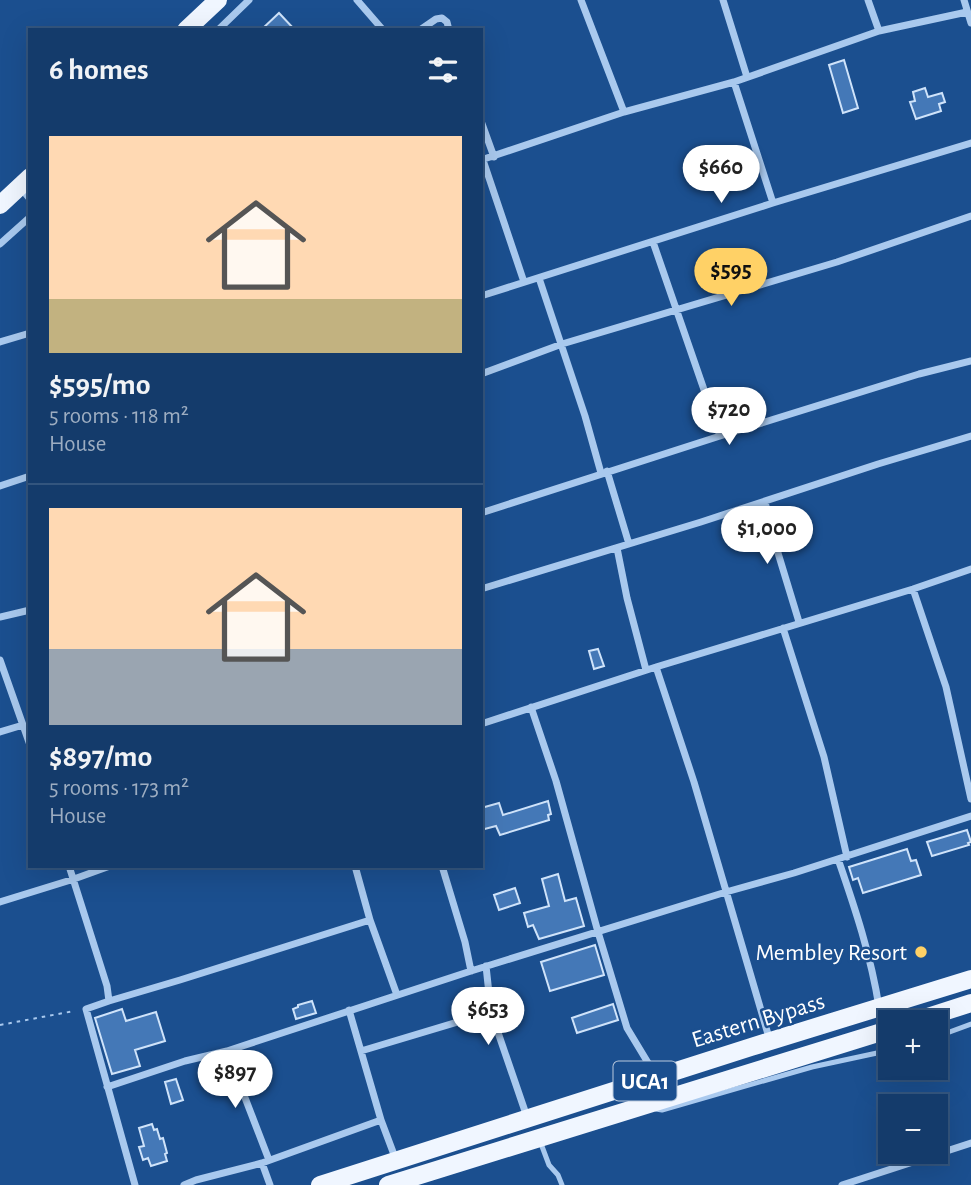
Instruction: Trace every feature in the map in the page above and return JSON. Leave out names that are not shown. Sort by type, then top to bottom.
[{"type":"main road","points":[[195,27],[218,0]]},
{"type":"main road","points":[[0,205],[26,188]]},
{"type":"main road","name":"Eastern Bypass","points":[[320,1185],[971,979]]},
{"type":"main road","points":[[948,1010],[971,1003]]},
{"type":"main road","name":"Eastern Bypass","points":[[388,1185],[878,1032]]},
{"type":"street","points":[[220,28],[249,0]]},
{"type":"street","points":[[357,0],[381,28]]},
{"type":"street","points":[[581,0],[624,112]]},
{"type":"street","points":[[723,0],[747,77]]},
{"type":"street","points":[[868,0],[879,31]]},
{"type":"street","points":[[964,0],[971,23]]},
{"type":"street","points":[[483,160],[624,112],[734,82],[879,31],[967,12]]},
{"type":"street","points":[[423,28],[442,18],[448,28]]},
{"type":"street","points":[[734,82],[772,203]]},
{"type":"street","points":[[483,127],[494,157]]},
{"type":"street","points":[[483,295],[971,143]]},
{"type":"street","points":[[483,163],[524,282]]},
{"type":"street","points":[[483,373],[562,344],[837,262],[971,216]]},
{"type":"street","points":[[0,244],[28,219]]},
{"type":"street","points":[[653,242],[720,436]]},
{"type":"street","points":[[539,278],[629,544]]},
{"type":"street","points":[[0,342],[28,334]]},
{"type":"street","points":[[483,512],[919,374],[971,361]]},
{"type":"street","points":[[483,588],[971,436]]},
{"type":"street","points":[[0,486],[28,477]]},
{"type":"street","points":[[765,502],[799,622]]},
{"type":"street","points":[[617,548],[646,670]]},
{"type":"street","points":[[483,723],[971,569]]},
{"type":"street","points":[[913,589],[946,687],[971,799]]},
{"type":"street","points":[[0,617],[28,610]]},
{"type":"street","points":[[783,628],[824,757],[847,857]]},
{"type":"street","points":[[0,660],[28,739]]},
{"type":"street","points":[[656,667],[694,782],[770,1041]]},
{"type":"street","points":[[531,707],[556,781],[597,932],[627,1028],[657,1077]]},
{"type":"street","points":[[0,732],[23,725]]},
{"type":"street","points":[[107,1087],[971,816]]},
{"type":"street","points":[[838,859],[874,975],[879,1007]]},
{"type":"street","points":[[70,868],[107,986],[109,1001]]},
{"type":"street","points":[[0,902],[104,868]]},
{"type":"street","points":[[356,868],[370,920],[397,995]]},
{"type":"street","points":[[443,868],[471,971]]},
{"type":"street","points":[[135,1185],[86,1009],[370,920]]},
{"type":"street","points":[[486,967],[491,1012],[528,1119]]},
{"type":"street","points":[[349,1010],[381,1120],[396,1160]]},
{"type":"street","points":[[361,1051],[491,1012]]},
{"type":"street","points":[[227,1051],[266,1161],[270,1185]]},
{"type":"street","points":[[184,1185],[266,1161],[381,1120]]},
{"type":"street","points":[[842,1185],[971,1143]]},
{"type":"lane","points":[[948,1033],[971,1024]]},
{"type":"lane","points":[[639,1107],[662,1110],[812,1067],[878,1053]]},
{"type":"lane","points":[[540,1138],[549,1165],[562,1185]]},
{"type":"path","points":[[0,1025],[86,1009]]},
{"type":"building","points":[[279,13],[293,28],[263,28]]},
{"type":"building","points":[[844,60],[858,108],[843,113],[829,65]]},
{"type":"building","points":[[925,88],[928,97],[942,93],[945,102],[939,104],[941,111],[916,119],[910,102],[915,101],[913,92]]},
{"type":"building","points":[[598,649],[604,666],[594,669],[589,651]]},
{"type":"building","points":[[548,801],[551,814],[548,815],[549,820],[500,835],[496,826],[483,829],[483,807],[499,803],[503,815]]},
{"type":"building","points":[[967,830],[971,842],[969,845],[932,856],[927,842]]},
{"type":"building","points":[[907,849],[911,861],[916,860],[921,875],[863,893],[858,878],[853,880],[849,867]]},
{"type":"building","points":[[558,874],[565,901],[576,898],[584,926],[539,939],[533,925],[528,927],[524,913],[549,906],[542,879]]},
{"type":"building","points":[[515,888],[520,903],[499,910],[494,895]]},
{"type":"building","points":[[595,945],[604,975],[550,991],[541,962]]},
{"type":"building","points":[[312,1001],[316,1013],[296,1019],[293,1009]]},
{"type":"building","points":[[613,1004],[618,1020],[577,1033],[572,1018]]},
{"type":"building","points":[[122,1009],[126,1021],[156,1012],[165,1041],[135,1050],[140,1066],[112,1074],[95,1018]]},
{"type":"building","points":[[176,1079],[183,1100],[171,1104],[165,1082]]},
{"type":"building","points":[[152,1124],[160,1139],[163,1138],[167,1161],[151,1166],[148,1158],[143,1160],[139,1147],[144,1146],[139,1128]]},
{"type":"place","name":"Membley Resort","points":[[921,952]]}]
